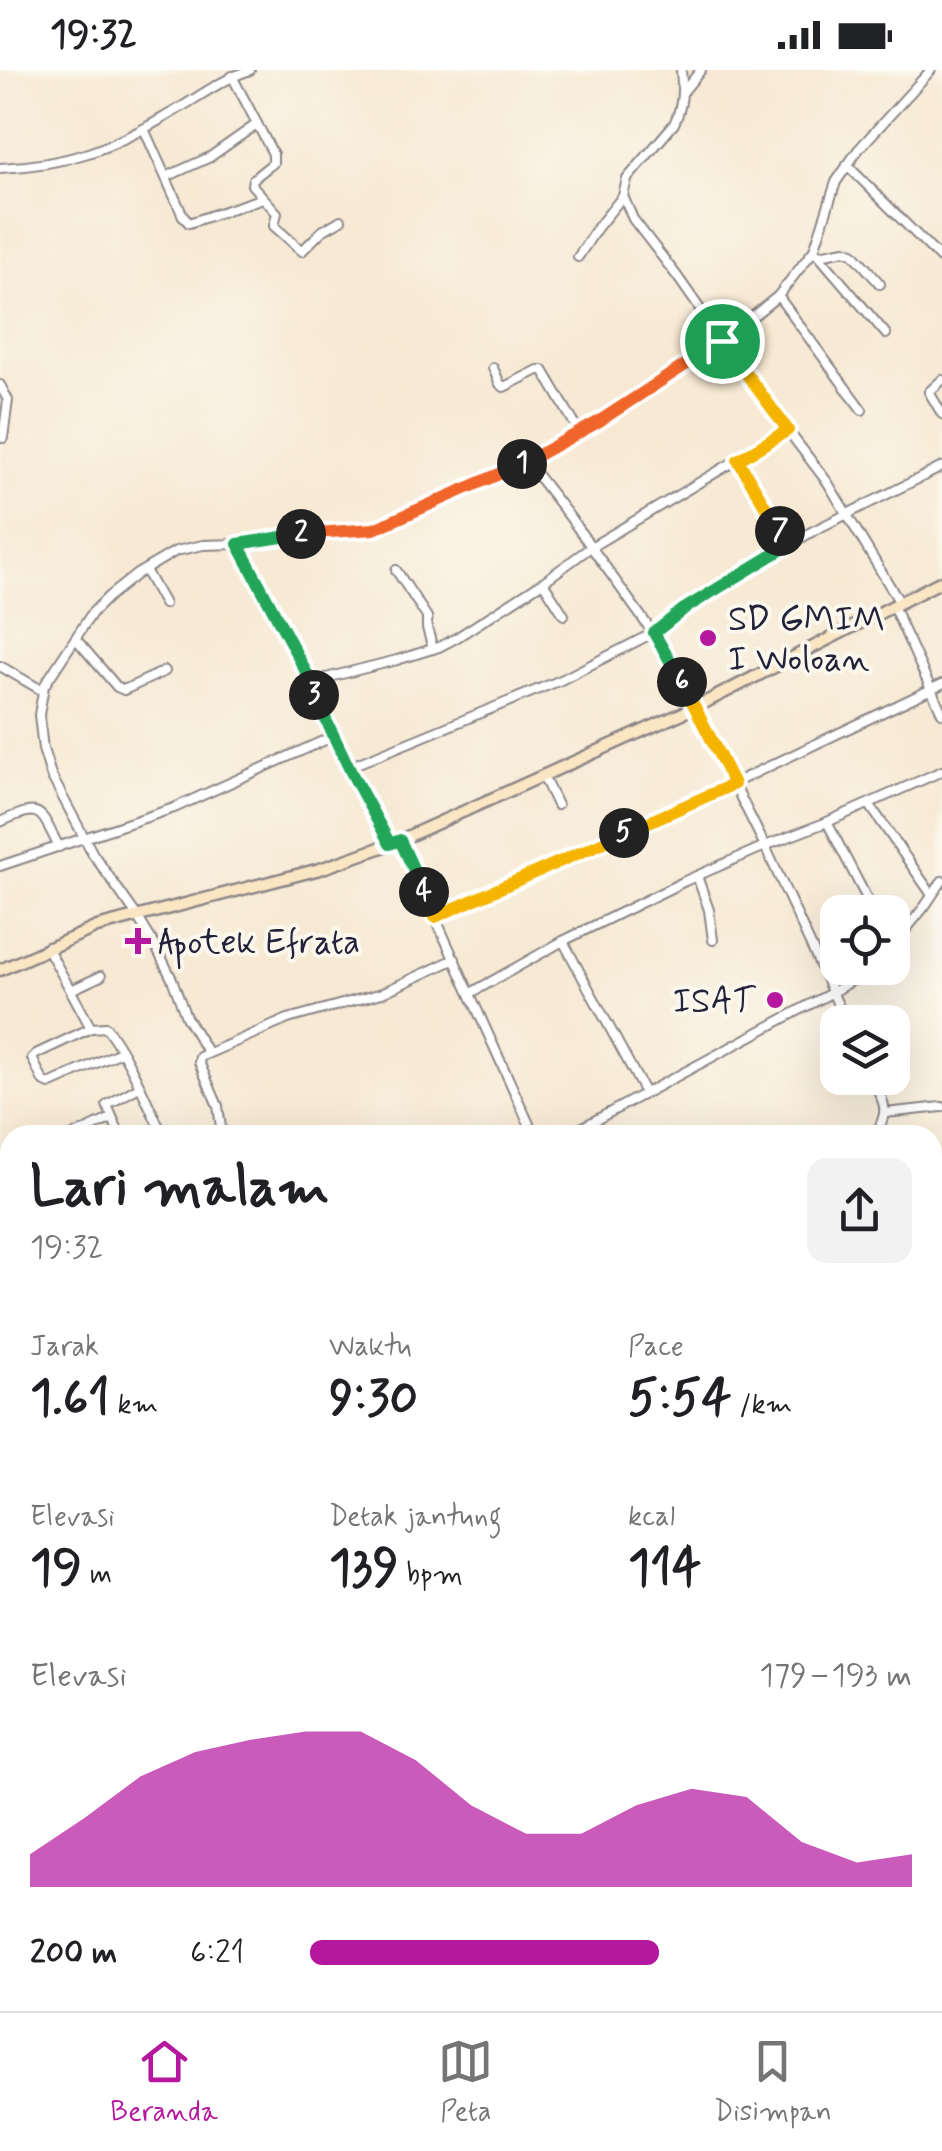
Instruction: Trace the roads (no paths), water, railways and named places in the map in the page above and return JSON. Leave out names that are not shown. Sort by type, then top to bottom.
[{"type":"main road","points":[[0,970],[82,932],[333,865],[395,842],[696,707],[942,580]]},
{"type":"street","points":[[0,168],[77,158],[144,129],[232,76],[250,70]]},
{"type":"street","points":[[578,257],[622,196],[627,178],[674,124],[682,104],[681,70]]},
{"type":"street","points":[[683,92],[701,70]]},
{"type":"street","points":[[208,1052],[193,1029],[172,978],[137,916],[85,839],[46,762],[40,734],[42,691],[98,606],[145,570],[186,548],[374,529],[527,462],[580,433],[722,341],[778,296],[816,253],[829,199],[848,165],[876,128],[931,70]]},
{"type":"street","points":[[232,76],[274,158],[252,182],[277,212],[274,226],[300,251],[341,220]]},
{"type":"street","points":[[166,177],[210,157],[257,124]]},
{"type":"street","points":[[144,129],[183,216],[190,223],[263,198]]},
{"type":"street","points":[[848,165],[940,258]]},
{"type":"street","points":[[622,196],[632,219],[848,513],[897,604],[942,713]]},
{"type":"street","points":[[816,253],[845,250],[880,284]]},
{"type":"street","points":[[816,253],[886,334]]},
{"type":"street","points":[[778,296],[862,410]]},
{"type":"street","points":[[493,368],[504,386],[543,370],[580,433]]},
{"type":"street","points":[[942,380],[930,392],[942,414]]},
{"type":"street","points":[[0,384],[8,400],[3,438]]},
{"type":"street","points":[[313,685],[433,648],[469,631],[591,547],[788,430]]},
{"type":"street","points":[[738,460],[789,545]]},
{"type":"street","points":[[527,462],[654,633],[696,707],[765,846],[838,1005]]},
{"type":"street","points":[[349,767],[562,680],[654,633],[707,594],[789,545],[942,467]]},
{"type":"street","points":[[238,544],[313,685],[349,767],[435,917],[530,1125]]},
{"type":"street","points":[[145,570],[164,604]]},
{"type":"street","points":[[396,570],[427,617],[433,648]]},
{"type":"street","points":[[543,582],[564,614]]},
{"type":"street","points":[[76,638],[117,688],[131,688],[164,671]]},
{"type":"street","points":[[0,666],[42,691]]},
{"type":"street","points":[[435,917],[734,784],[942,684]]},
{"type":"street","points":[[0,866],[174,808],[334,736]]},
{"type":"street","points":[[471,993],[563,941],[697,876],[942,771]]},
{"type":"street","points":[[543,776],[557,804]]},
{"type":"street","points":[[869,804],[932,895]]},
{"type":"street","points":[[0,822],[33,810],[41,814],[59,847]]},
{"type":"street","points":[[827,822],[865,895]]},
{"type":"street","points":[[697,876],[714,940]]},
{"type":"street","points":[[910,923],[942,880]]},
{"type":"street","points":[[563,941],[645,1093]]},
{"type":"street","points":[[48,947],[91,1028]]},
{"type":"street","points":[[221,1125],[218,1106],[200,1057],[288,1019],[382,994],[454,959]]},
{"type":"street","points":[[71,990],[100,976]]},
{"type":"street","points":[[586,1125],[844,985]]},
{"type":"street","points":[[120,1052],[49,1084],[44,1082],[33,1056],[91,1028],[106,1027],[120,1052],[139,1087],[158,1125]]},
{"type":"street","points":[[115,1125],[108,1104],[139,1087]]},
{"type":"street","points":[[880,1095],[885,1107],[881,1125]]},
{"type":"street","points":[[885,1113],[942,1107]]},
{"type":"street","points":[[96,1125],[112,1118]]},
{"type":"place","name":"SD GMIM I Woloan","points":[[708,638]]},
{"type":"place","name":"Apotek Efrata","points":[[138,941]]},
{"type":"place","name":"ISAT","points":[[775,1000]]}]
